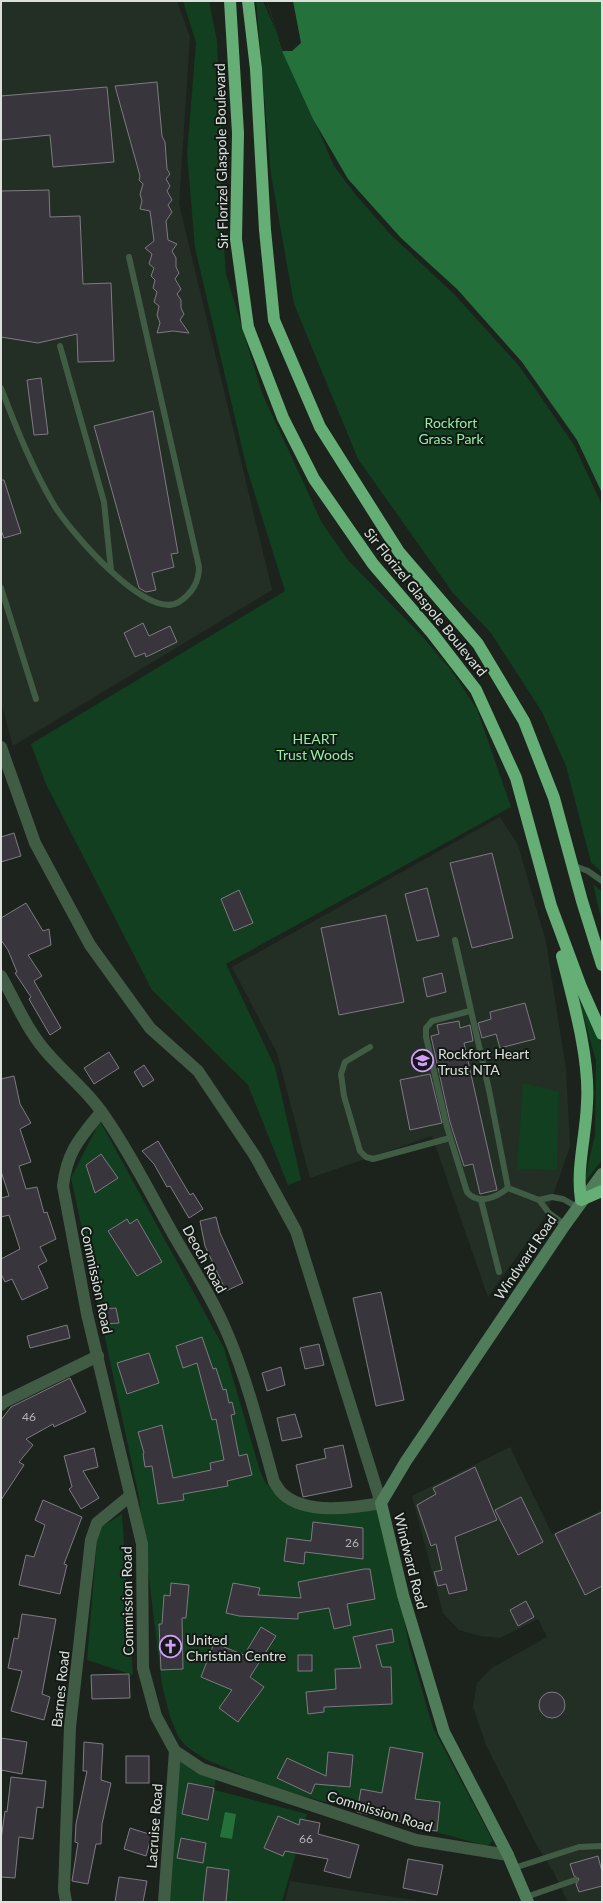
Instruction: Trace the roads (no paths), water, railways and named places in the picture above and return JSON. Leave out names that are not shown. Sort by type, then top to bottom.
[{"type":"highway","name":"Sir Florizel Glaspole Boulevard","points":[[230,1],[238,133],[236,239],[248,327],[283,418],[314,479],[373,564],[432,633],[476,690],[516,778],[551,906],[581,986],[602,1034]]},
{"type":"highway","name":"Sir Florizel Glaspole Boulevard","points":[[248,1],[256,69],[265,230],[274,320],[320,427],[399,552],[478,644],[524,721],[554,798],[572,865],[602,965]]},
{"type":"highway","points":[[551,906],[584,1056],[587,1102],[579,1182],[579,1204],[602,1192]]},
{"type":"main road","name":"Windward Road","points":[[527,1899],[508,1855],[444,1732],[403,1595],[381,1503],[406,1461],[565,1224],[602,1174]]},
{"type":"street","points":[[1,747],[35,843],[90,945],[150,1028],[198,1071],[255,1156],[296,1231],[381,1503]]},
{"type":"street","name":"Deoch Road","points":[[1,976],[23,1020],[36,1039],[50,1056],[86,1092],[101,1112],[147,1187],[210,1298],[228,1334],[243,1374],[274,1482],[282,1494],[299,1504],[333,1509],[381,1503]]},
{"type":"street","name":"Commission Road","points":[[101,1112],[76,1144],[65,1168],[63,1186],[87,1314],[142,1544],[143,1668],[156,1716],[175,1751],[202,1770],[416,1840],[508,1855]]},
{"type":"street","points":[[2,1402],[98,1356]]},
{"type":"street","name":"Barnes Road","points":[[66,1902],[64,1890],[70,1727],[92,1540],[97,1523],[130,1496]]},
{"type":"street","name":"Lacruise Road","points":[[164,1902],[175,1751]]},
{"type":"lane","points":[[1,388],[32,462],[54,505],[77,536],[135,592],[163,606],[173,606],[190,594],[199,577],[199,567],[129,256]]},
{"type":"lane","points":[[60,346],[104,502],[111,570]]},
{"type":"lane","points":[[1,588],[36,699]]},
{"type":"lane","points":[[572,865],[588,871],[602,881]]},
{"type":"lane","points":[[455,940],[489,1090],[508,1188]]},
{"type":"lane","points":[[470,1011],[432,1021],[426,1028],[426,1037],[450,1138],[467,1192],[472,1198],[481,1200],[497,1195],[508,1188]]},
{"type":"lane","points":[[370,1048],[347,1059],[341,1074],[344,1096],[360,1151],[373,1159],[450,1138]]},
{"type":"lane","points":[[508,1188],[539,1200],[549,1213],[565,1224]]},
{"type":"lane","points":[[539,1200],[552,1197],[579,1204]]},
{"type":"lane","points":[[481,1200],[499,1272]]},
{"type":"lane","points":[[514,1868],[579,1847],[602,1846]]},
{"type":"lane","points":[[527,1899],[575,1880]]},
{"type":"place","name":"Rockfort Heart Trust NTA","points":[[422,1061]]},
{"type":"place","name":"United Christian Centre","points":[[171,1647]]},
{"type":"park label","name":"Rockfort Grass Park","points":[[451,430]]},
{"type":"park label","name":"HEART Trust Woods","points":[[315,746]]}]
